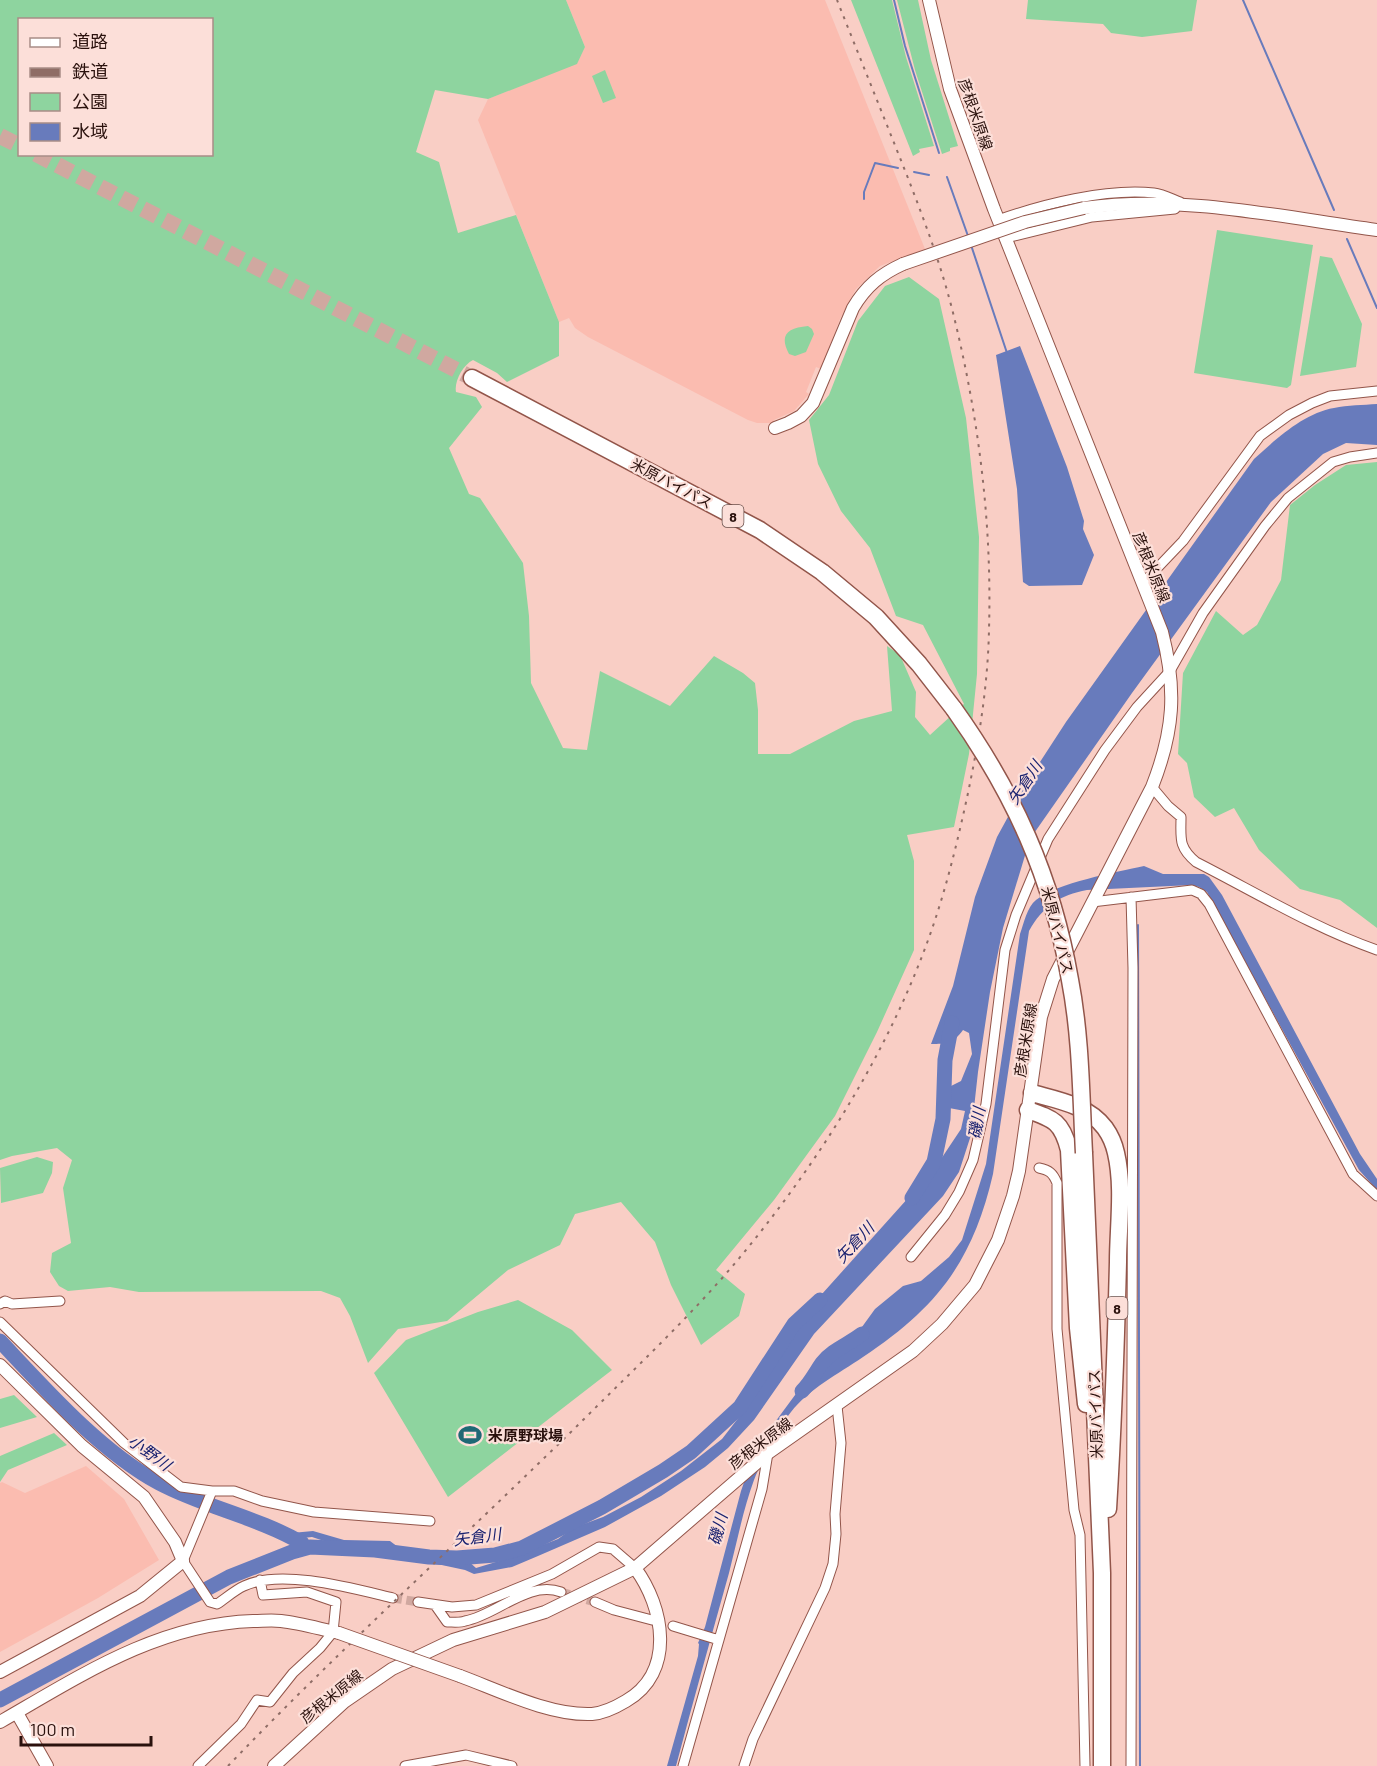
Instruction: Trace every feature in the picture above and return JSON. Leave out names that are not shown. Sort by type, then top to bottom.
[{"type":"highway","name":"米原バイパス","points":[[472,378],[760,530],[822,572],[876,617],[919,664],[984,751],[1024,827],[1058,924],[1071,981],[1078,1042],[1102,1572],[1102,1766]]},
{"type":"highway","name":"8","points":[[1032,1093],[1072,1104],[1094,1116],[1112,1139],[1116,1152],[1119,1196],[1116,1374],[1106,1554],[1102,1572]]},
{"type":"highway","name":"8","points":[[1028,1110],[1060,1125],[1069,1150],[1082,1380],[1099,1500]]},
{"type":"main road","name":"彦根米原線","points":[[274,1766],[344,1702],[392,1669],[453,1640],[544,1612],[635,1568],[768,1453],[913,1351],[942,1324],[975,1285],[998,1240],[1019,1171],[1032,1093],[1041,1017],[1053,979],[1152,787],[1169,734],[1172,694],[1170,666],[1162,632],[998,220],[950,89],[929,0]]},
{"type":"main road","points":[[775,428],[801,416],[813,403],[853,308],[861,294],[873,281],[903,264],[1025,222],[1084,208],[1147,203],[1377,230]]},
{"type":"main road","points":[[0,1365],[82,1446],[144,1497],[175,1542],[186,1566],[140,1596],[0,1672]]},
{"type":"main road","points":[[0,1722],[81,1676],[144,1644],[184,1630],[228,1622],[280,1621],[336,1633],[538,1704],[569,1712],[593,1714],[614,1708],[633,1697],[648,1682],[656,1664],[661,1645],[657,1610],[635,1568]]},
{"type":"main road","points":[[17,1713],[47,1766]]},
{"type":"street","points":[[998,220],[1079,198],[1117,194],[1154,194],[1193,207]]},
{"type":"street","points":[[1006,238],[1092,217],[1193,207]]},
{"type":"street","points":[[1145,587],[1183,541],[1260,436],[1289,415],[1330,396],[1377,391]]},
{"type":"street","points":[[911,1257],[945,1215],[959,1192],[973,1160],[986,1104],[1005,950],[1016,915],[1048,839],[1105,750],[1170,666],[1203,613],[1265,526],[1288,498],[1333,462],[1377,453]]},
{"type":"street","points":[[1152,787],[1180,817],[1181,843],[1185,853],[1196,862],[1353,942],[1377,950]]},
{"type":"street","points":[[1094,899],[1192,890],[1202,894],[1353,1174],[1377,1196]]},
{"type":"street","points":[[1131,897],[1133,968],[1131,1766]]},
{"type":"street","points":[[1039,1168],[1048,1170],[1057,1183],[1057,1329],[1074,1510],[1080,1535],[1085,1766]]},
{"type":"street","points":[[1,1303],[5,1301],[12,1304],[60,1301]]},
{"type":"street","points":[[0,1322],[124,1443],[181,1486],[212,1491],[234,1491],[262,1501],[314,1512],[430,1521]]},
{"type":"street","points":[[744,1766],[753,1739],[825,1588],[833,1564],[841,1443],[837,1406]]},
{"type":"street","points":[[683,1766],[716,1640],[762,1489],[768,1453]]},
{"type":"street","points":[[212,1491],[186,1566],[210,1602],[217,1604],[244,1586],[260,1580],[307,1580],[393,1598]]},
{"type":"street","points":[[418,1602],[465,1607],[476,1605],[552,1574],[599,1547],[613,1549],[635,1568]]},
{"type":"street","points":[[198,1766],[241,1724],[257,1700],[270,1702],[293,1673],[336,1633],[336,1602],[307,1592],[263,1595],[260,1580]]},
{"type":"street","points":[[435,1605],[447,1622],[466,1621],[538,1590],[546,1588],[561,1592]]},
{"type":"street","points":[[595,1602],[614,1610],[652,1620]]},
{"type":"street","points":[[673,1626],[716,1640]]},
{"type":"street","points":[[405,1766],[466,1755],[512,1766]]},
{"type":"shaded area","points":[[566,0],[825,0],[925,249],[880,266],[856,289],[840,319],[821,369],[816,367],[806,392],[809,394],[794,411],[774,420],[774,423],[757,423],[748,420],[588,337],[575,328],[569,318],[559,322],[478,120],[488,99],[577,63],[585,47]]},
{"type":"shaded area","points":[[86,1466],[124,1499],[159,1560],[98,1598],[0,1652],[0,1483],[25,1493]]},
{"type":"green space","points":[[0,0],[566,0],[585,47],[577,64],[488,99],[435,90],[416,152],[439,162],[458,233],[516,215],[559,322],[559,356],[507,382],[497,373],[473,360],[466,366],[458,378],[456,392],[476,397],[482,407],[449,448],[469,494],[480,498],[523,563],[529,616],[531,683],[563,748],[587,750],[600,671],[670,706],[714,656],[755,683],[758,710],[758,754],[790,754],[854,721],[892,711],[887,646],[900,655],[916,692],[915,717],[930,735],[964,704],[923,625],[896,616],[870,548],[841,511],[818,464],[809,420],[829,395],[858,321],[885,286],[909,277],[939,299],[966,418],[979,537],[977,674],[969,754],[954,827],[907,835],[914,861],[914,950],[877,1032],[835,1116],[774,1200],[716,1270],[745,1294],[739,1316],[701,1345],[671,1285],[655,1242],[621,1202],[575,1214],[560,1245],[508,1270],[447,1321],[398,1329],[368,1363],[350,1316],[340,1298],[321,1291],[139,1292],[110,1287],[68,1291],[59,1286],[50,1272],[52,1253],[71,1243],[63,1188],[72,1160],[57,1148],[0,1160]]},
{"type":"green space","points":[[851,0],[892,0],[906,57],[934,146],[919,149],[920,152],[913,156]]},
{"type":"green space","points":[[897,0],[918,0],[931,60],[958,146],[942,154],[915,70]]},
{"type":"green space","points":[[1028,0],[1197,0],[1192,31],[1142,37],[1111,33],[1103,24],[1026,19]]},
{"type":"green space","points":[[605,70],[616,98],[603,103],[592,76]]},
{"type":"green space","points":[[1217,230],[1313,245],[1291,385],[1287,388],[1194,373]]},
{"type":"green space","points":[[1320,256],[1332,258],[1362,324],[1356,367],[1300,376]]},
{"type":"green space","points":[[808,326],[814,334],[806,352],[795,356],[789,354],[785,342],[787,334],[795,329]]},
{"type":"green space","points":[[1377,462],[1377,928],[1340,900],[1300,889],[1259,850],[1234,808],[1215,817],[1194,797],[1187,763],[1178,754],[1183,673],[1216,611],[1243,635],[1257,625],[1281,580],[1290,505],[1346,465]]},
{"type":"green space","points":[[37,1157],[53,1162],[52,1173],[43,1193],[1,1203],[0,1168]]},
{"type":"green space","name":"米原野球場","points":[[518,1300],[572,1330],[612,1370],[448,1497],[374,1373],[406,1340],[478,1312]]},
{"type":"green space","points":[[14,1395],[37,1417],[0,1428],[0,1399]]},
{"type":"green space","points":[[54,1433],[67,1445],[8,1470],[0,1482],[0,1456]]},
{"type":"water","points":[[1020,346],[1067,467],[1084,521],[1083,529],[1094,555],[1082,585],[1029,586],[1023,582],[1017,489],[996,355]]},
{"type":"water","points":[[1377,404],[1377,445],[1346,443],[1323,454],[1271,502],[1132,693],[1030,839],[1003,928],[990,992],[971,1135],[959,1172],[943,1196],[814,1334],[754,1420],[728,1448],[705,1467],[661,1496],[605,1527],[512,1567],[474,1574],[395,1555],[383,1549],[342,1547],[312,1537],[285,1540],[281,1534],[313,1531],[344,1540],[390,1541],[398,1547],[411,1548],[421,1554],[467,1560],[476,1568],[558,1539],[573,1528],[603,1517],[641,1497],[681,1471],[722,1439],[750,1403],[790,1334],[822,1294],[935,1168],[961,1129],[965,1111],[949,1108],[937,1097],[940,1087],[951,1086],[961,1081],[972,1054],[969,1033],[963,1030],[949,1042],[931,1044],[953,986],[975,897],[997,837],[1027,782],[1066,722],[1254,459],[1291,428],[1312,415],[1339,407]]},
{"type":"water","points":[[1144,866],[1163,874],[1204,874],[1209,877],[1222,895],[1360,1154],[1377,1179],[1377,1190],[1359,1170],[1207,892],[1192,885],[1087,890],[1069,895],[1046,908],[1029,931],[993,1174],[975,1232],[948,1280],[912,1320],[889,1339],[806,1396],[783,1424],[750,1491],[676,1766],[667,1766],[698,1656],[698,1643],[705,1627],[741,1491],[756,1448],[798,1391],[854,1338],[875,1309],[903,1286],[921,1281],[949,1257],[962,1240],[986,1164],[1020,934],[1030,907],[1036,900],[1058,888]]},
{"type":"waterway","points":[[894,0],[905,46],[939,153]]},
{"type":"waterway","points":[[1243,0],[1334,210]]},
{"type":"waterway","points":[[864,199],[864,192],[875,163],[898,168]]},
{"type":"waterway","points":[[914,172],[929,175]]},
{"type":"waterway","points":[[947,177],[968,236]]},
{"type":"waterway","points":[[1347,239],[1377,308]]},
{"type":"waterway","points":[[971,245],[1007,353]]},
{"type":"waterway","points":[[1138,925],[1140,1766]]},
{"type":"waterway","name":"矢倉川","points":[[912,1198],[934,1162],[943,1119],[945,1060],[952,1023]]},
{"type":"waterway","name":"矢倉川","points":[[0,1700],[229,1577],[292,1552],[310,1547],[375,1550],[457,1558],[495,1555],[522,1548],[602,1507],[691,1452],[740,1407],[794,1324],[820,1300]]},
{"type":"waterway","name":"磯川","points":[[802,1391],[826,1358],[862,1334]]},
{"type":"waterway","name":"小野川","points":[[0,1341],[95,1437],[137,1470],[194,1499],[267,1526],[302,1543]]},
{"type":"tunnel","points":[[0,136],[18,145]]},
{"type":"tunnel","points":[[40,156],[472,378]]},
{"type":"tunnel","points":[[561,1592],[595,1602]]},
{"type":"tunnel","points":[[393,1598],[418,1602]]},
{"type":"railway","points":[[228,1766],[313,1680],[638,1366],[736,1262],[793,1189],[845,1111],[890,1028],[927,943],[950,869],[964,812],[985,691],[989,590],[986,512],[971,397],[945,283],[913,191],[837,0]]},
{"type":"place","name":"米原野球場","points":[[470,1435]]}]
